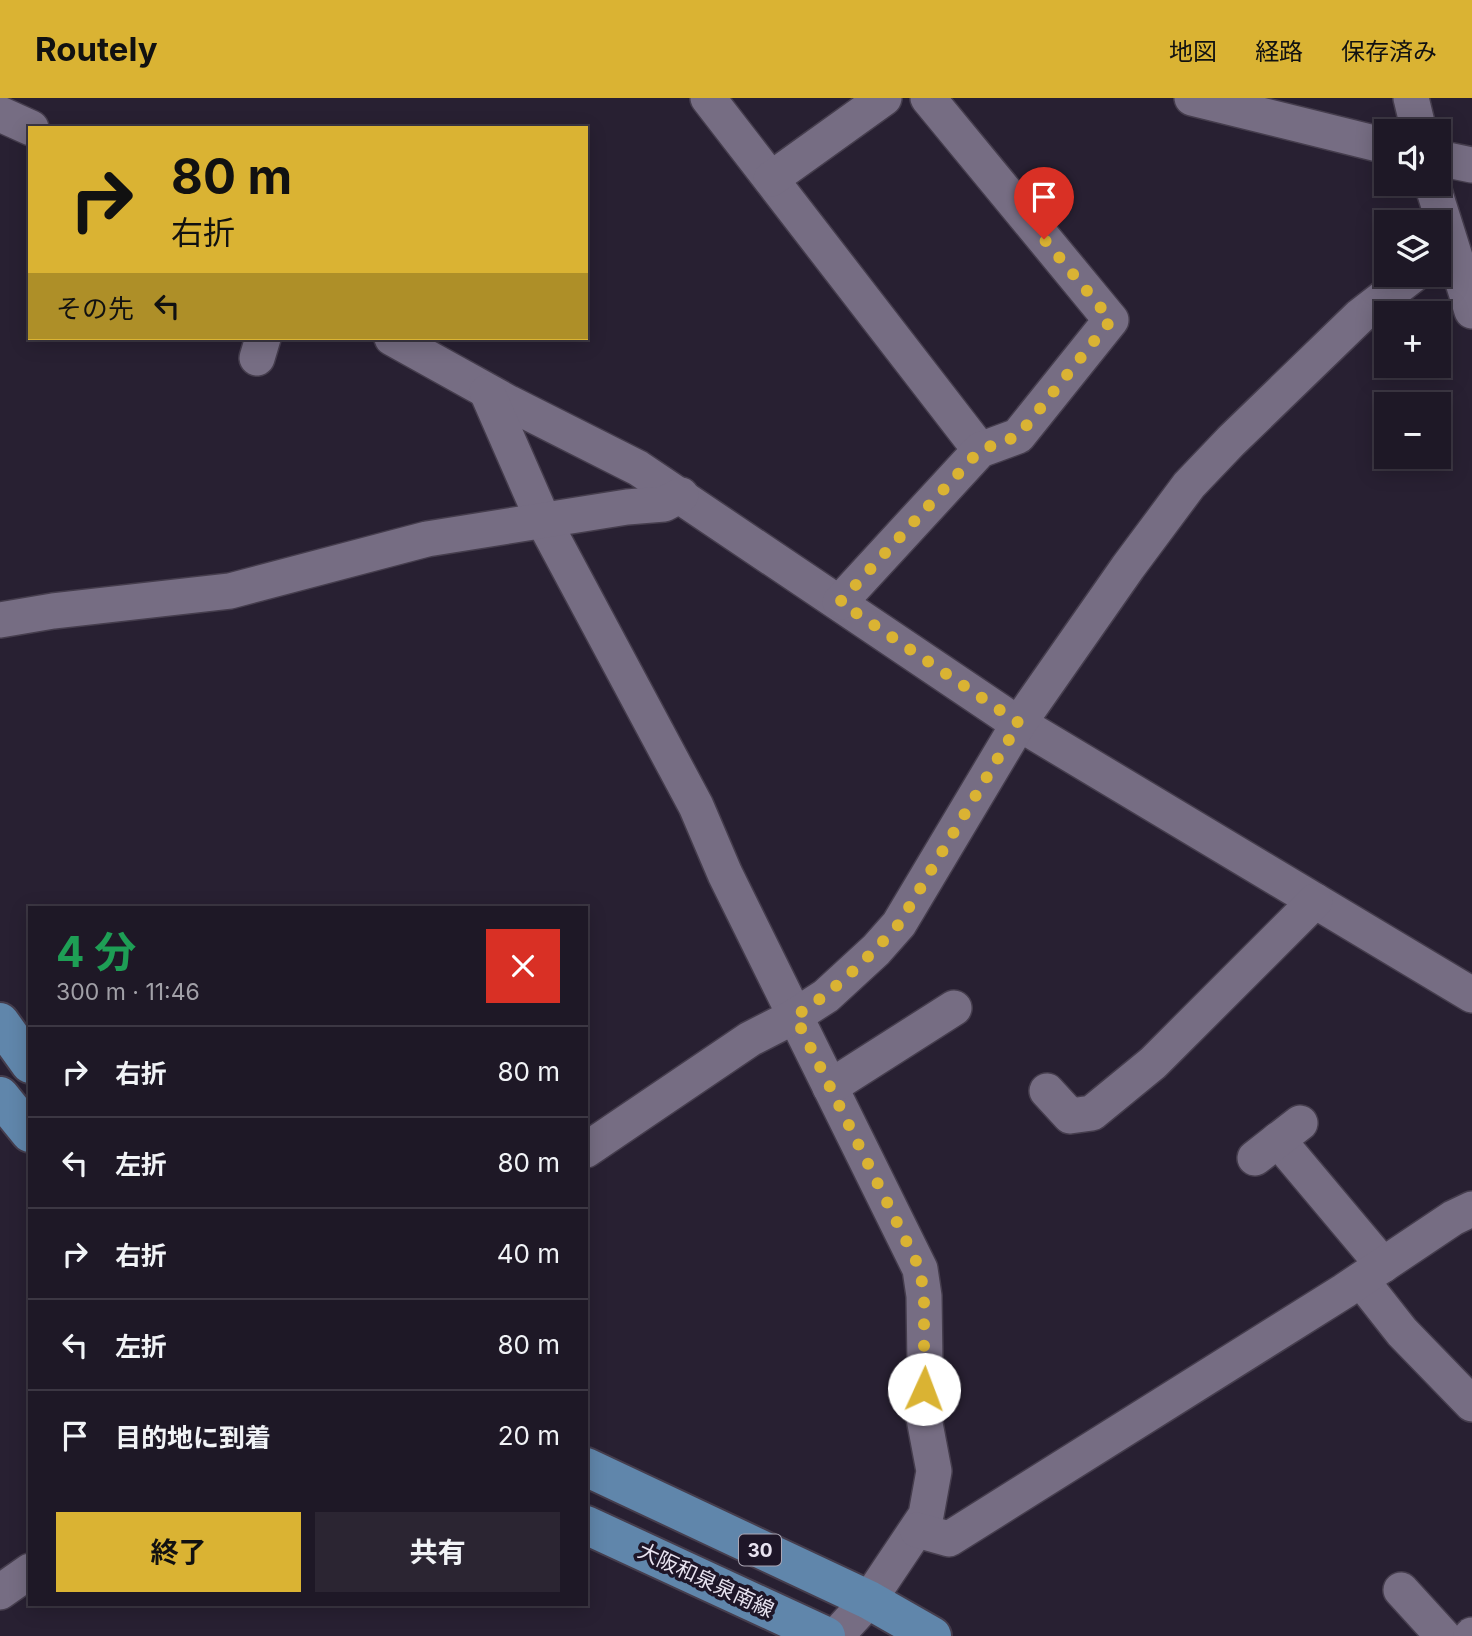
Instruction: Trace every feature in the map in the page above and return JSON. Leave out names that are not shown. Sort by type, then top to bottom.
[{"type":"main road","points":[[0,1022],[28,1061]]},
{"type":"main road","points":[[0,1096],[28,1131]]},
{"type":"main road","name":"30","points":[[588,1468],[869,1600],[932,1636]]},
{"type":"main road","name":"大阪和泉泉南線","points":[[588,1526],[826,1636]]},
{"type":"street","points":[[708,98],[980,450]]},
{"type":"street","points":[[771,179],[884,98]]},
{"type":"street","points":[[840,602],[980,450],[1018,436],[1111,320],[928,98]]},
{"type":"street","points":[[1192,98],[1374,143]]},
{"type":"street","points":[[1411,98],[1416,119]]},
{"type":"street","points":[[0,114],[28,127]]},
{"type":"street","points":[[1451,161],[1472,165]]},
{"type":"street","points":[[1451,266],[1472,311]]},
{"type":"street","points":[[588,1149],[750,1039],[795,1016],[826,996],[876,950],[899,924],[1019,723],[1189,485],[1360,316],[1397,287]]},
{"type":"street","points":[[396,340],[487,392],[638,468],[1019,723],[1472,995]]},
{"type":"street","points":[[487,392],[543,520],[696,806],[725,874],[920,1269],[924,1296],[923,1413],[934,1471],[926,1515],[869,1600],[836,1636]]},
{"type":"street","points":[[0,620],[53,611],[230,591],[427,539],[664,504],[681,495]]},
{"type":"street","points":[[1046,1091],[1070,1116],[1092,1113],[1153,1063],[1315,901]]},
{"type":"street","points":[[830,1087],[954,1008]]},
{"type":"street","points":[[1277,1140],[1372,1273],[1402,1332],[1472,1404]]},
{"type":"street","points":[[917,1530],[949,1539],[1472,1209]]},
{"type":"street","points":[[0,1592],[28,1572]]},
{"type":"street","points":[[1401,1590],[1443,1636]]},
{"type":"route","points":[[924,1389],[924,1296],[920,1269],[795,1016],[826,996],[876,950],[899,924],[1019,723],[840,602],[980,450],[1018,436],[1111,320],[1044,239]]}]
